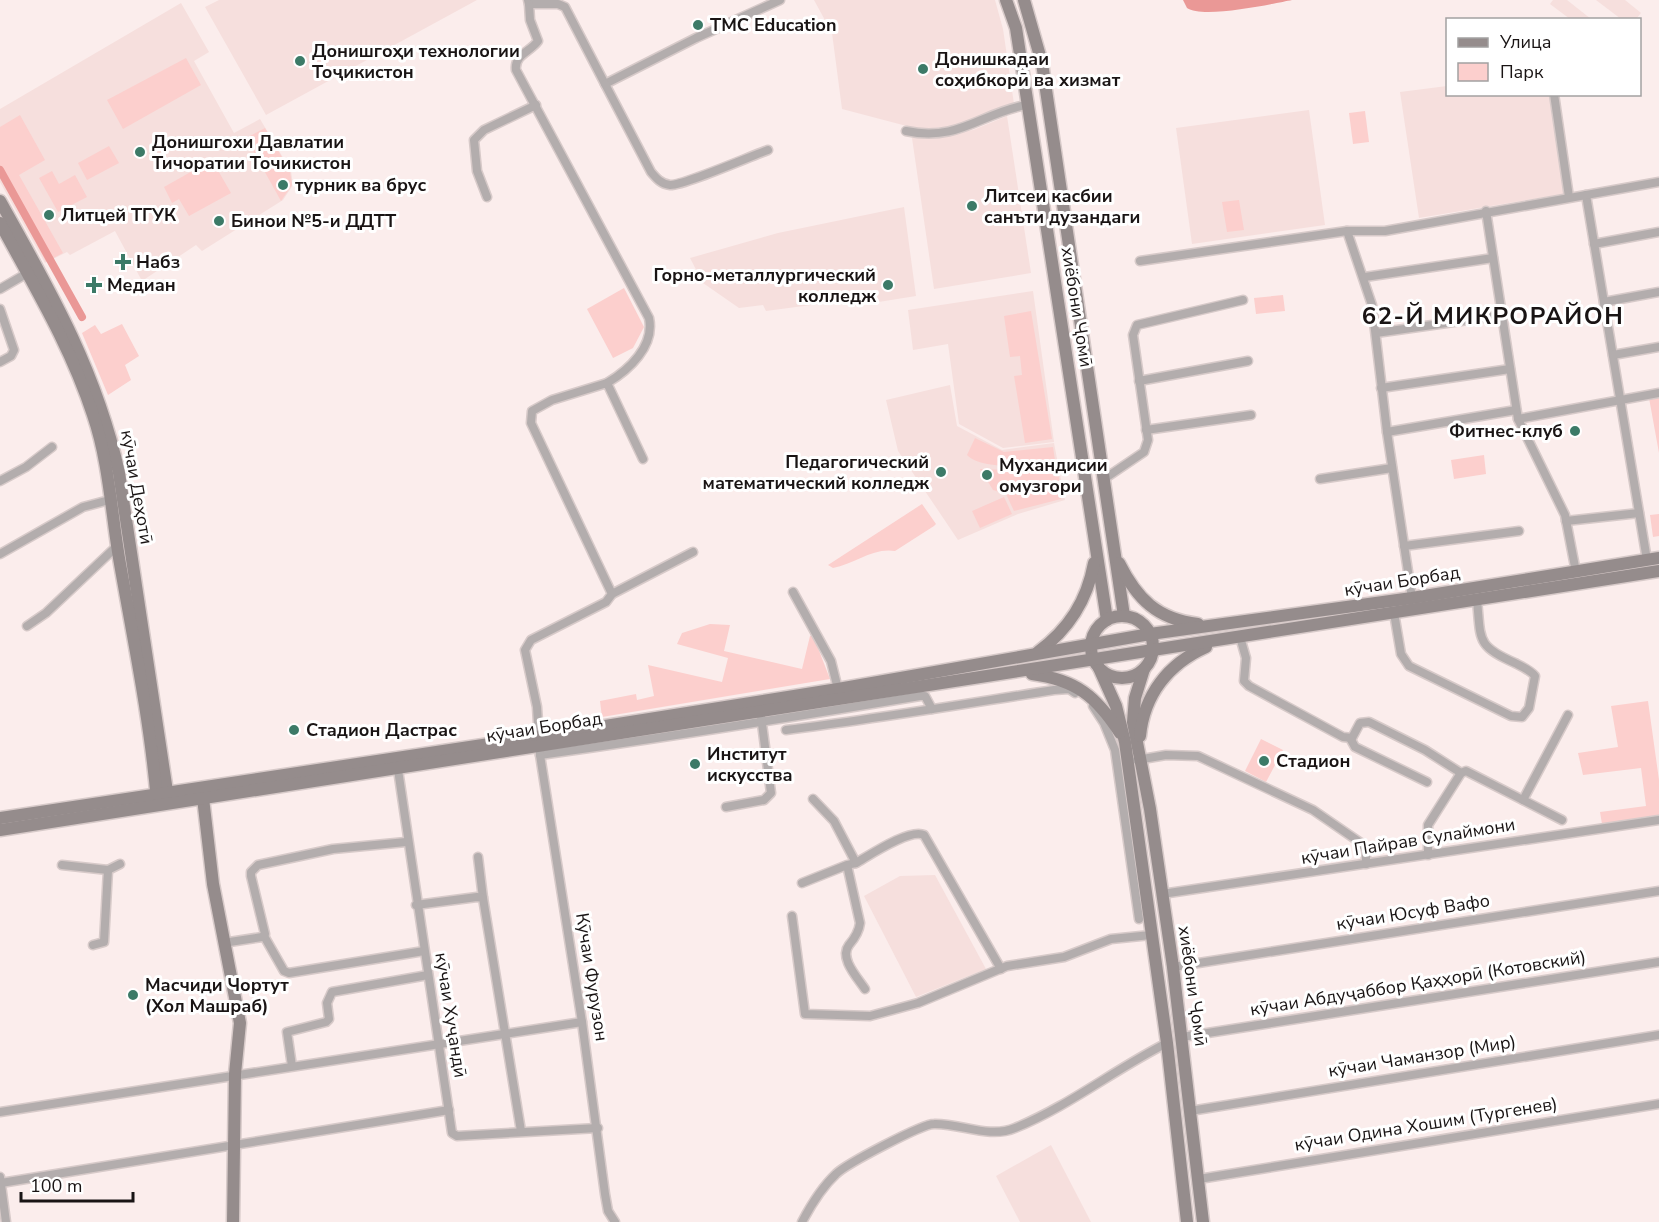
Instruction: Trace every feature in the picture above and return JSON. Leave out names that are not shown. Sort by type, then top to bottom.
[{"type":"main road","name":"хиёбони Ҷомӣ","points":[[1006,0],[1016,28],[1107,620]]},
{"type":"main road","name":"хиёбони Ҷомӣ","points":[[1024,0],[1040,52],[1124,616]]},
{"type":"main road","points":[[1042,195],[1061,193]]},
{"type":"main road","name":"кӯчаи Деҳотӣ","points":[[0,201],[33,271]]},
{"type":"main road","name":"кӯчаи Деҳотӣ","points":[[0,223],[33,271],[79,347],[102,408],[118,499],[162,798]]},
{"type":"main road","name":"кӯчаи Деҳотӣ","points":[[118,499],[117,546],[162,798]]},
{"type":"main road","points":[[1113,552],[1132,588],[1146,605],[1183,622],[1214,626]]},
{"type":"main road","points":[[1037,653],[1074,616],[1088,591],[1096,556]]},
{"type":"main road","name":"кӯчаи Борбад","points":[[540,746],[838,689],[1150,634],[1412,598],[1653,559]]},
{"type":"main road","name":"кӯчаи Борбад","points":[[0,818],[162,798],[397,762],[540,746],[761,716],[1019,672],[1096,664],[1220,640],[1659,571]]},
{"type":"main road","points":[[1096,664],[1091,645],[1093,635],[1107,620],[1124,616],[1140,623],[1150,634],[1152,652],[1135,698],[1133,722],[1140,755]]},
{"type":"main road","points":[[1140,755],[1142,723],[1152,695],[1163,677],[1180,660],[1220,640]]},
{"type":"main road","name":"хиёбони Ҷомӣ","points":[[1096,664],[1116,706],[1125,742],[1129,812],[1167,1043],[1186,1222]]},
{"type":"main road","name":"кӯчаи Борбад","points":[[1096,664],[1117,678],[1136,675],[1144,669]]},
{"type":"main road","points":[[1019,672],[1066,685],[1098,707],[1125,742]]},
{"type":"main road","name":"хиёбони Ҷомӣ","points":[[1140,755],[1173,967],[1203,1222]]},
{"type":"main road","name":"кӯчаи Борбад","points":[[0,830],[162,798],[203,798],[397,762]]},
{"type":"main road","points":[[203,798],[223,943],[240,1023],[235,1074],[231,1222]]},
{"type":"main road","points":[[1176,1129],[1193,1128]]},
{"type":"street","points":[[605,84],[696,38],[780,0]]},
{"type":"street","points":[[693,552],[612,594],[531,418],[536,407],[607,383],[625,372],[634,363],[648,337],[649,318],[515,67],[519,57],[538,40],[530,20],[529,2],[558,4],[564,7],[651,172],[661,182],[669,185],[682,183],[768,150]]},
{"type":"street","points":[[1554,96],[1569,197]]},
{"type":"street","points":[[487,197],[477,171],[474,140],[484,130],[536,105]]},
{"type":"street","points":[[906,131],[918,133],[954,131],[1026,105]]},
{"type":"street","points":[[1140,261],[1347,231],[1384,231],[1659,182]]},
{"type":"street","points":[[1586,195],[1639,513],[1653,559]]},
{"type":"street","points":[[1486,211],[1517,414],[1566,521],[1576,572]]},
{"type":"street","points":[[1347,231],[1365,277],[1376,333],[1381,388],[1412,598]]},
{"type":"street","points":[[1594,244],[1659,232]]},
{"type":"street","points":[[1365,277],[1493,258]]},
{"type":"street","points":[[0,289],[33,271]]},
{"type":"street","points":[[1604,302],[1659,292]]},
{"type":"street","points":[[1104,479],[1144,452],[1148,440],[1133,335],[1137,325],[1243,300]]},
{"type":"street","points":[[0,309],[14,350],[14,353],[0,362]]},
{"type":"street","points":[[1376,333],[1503,315]]},
{"type":"street","points":[[1613,355],[1659,347]]},
{"type":"street","points":[[1139,381],[1248,361]]},
{"type":"street","points":[[1381,388],[1510,369]]},
{"type":"street","points":[[607,383],[643,459]]},
{"type":"street","points":[[1387,432],[1659,393]]},
{"type":"street","points":[[1146,430],[1251,415]]},
{"type":"street","points":[[0,481],[26,467],[52,447]]},
{"type":"street","points":[[1320,479],[1392,468]]},
{"type":"street","points":[[0,554],[83,507],[118,499]]},
{"type":"street","points":[[1566,521],[1639,513]]},
{"type":"street","points":[[1404,546],[1519,531]]},
{"type":"street","points":[[27,626],[46,613],[117,546]]},
{"type":"street","points":[[793,592],[831,661],[838,689]]},
{"type":"street","name":"Кӯчаи Фурузон","points":[[612,594],[606,602],[531,640],[526,645],[598,1128],[608,1211],[615,1222]]},
{"type":"street","points":[[1394,613],[1401,654],[1409,666],[1511,716],[1522,717],[1529,708],[1535,676],[1485,646],[1480,635],[1477,600]]},
{"type":"street","points":[[1240,637],[1246,658],[1246,684],[1338,735],[1350,738],[1356,734],[1360,723],[1369,722],[1425,750],[1461,773]]},
{"type":"street","points":[[786,730],[910,715],[1066,685]]},
{"type":"street","points":[[726,807],[764,801],[771,793],[761,716],[920,696],[925,696],[932,709]]},
{"type":"street","points":[[1098,707],[1115,750],[1129,812],[1139,919]]},
{"type":"street","points":[[1523,800],[1568,715]]},
{"type":"street","points":[[1350,738],[1354,747],[1426,782]]},
{"type":"street","points":[[1127,761],[1140,755],[1198,756],[1313,810],[1361,843],[1366,850],[1366,864]]},
{"type":"street","name":"кӯчаи Хуҷандӣ","points":[[397,762],[406,842],[452,1133],[457,1136],[598,1128]]},
{"type":"street","points":[[1428,855],[1428,825],[1461,773],[1466,771],[1562,820]]},
{"type":"street","points":[[813,799],[834,821],[852,864],[860,923],[859,930],[845,951],[846,958],[865,989]]},
{"type":"street","name":"кӯчаи Пайрав Сулаймони","points":[[1162,894],[1659,820]]},
{"type":"street","points":[[802,883],[852,864],[908,835],[920,832],[924,835],[1002,969]]},
{"type":"street","points":[[406,842],[333,849],[258,865],[250,872],[264,925],[264,936],[284,971],[290,973],[424,951]]},
{"type":"street","points":[[478,856],[521,1131]]},
{"type":"street","points":[[62,865],[108,870],[120,864]]},
{"type":"street","points":[[93,945],[104,942],[108,870]]},
{"type":"street","name":"кӯчаи Юсуф Вафо","points":[[1173,967],[1659,891]]},
{"type":"street","points":[[416,905],[483,898]]},
{"type":"street","points":[[792,916],[805,1014],[810,1016],[870,1016],[918,1003],[1002,969],[1064,957],[1111,939],[1151,935]]},
{"type":"street","points":[[223,943],[264,936]]},
{"type":"street","name":"кӯчаи Абдуҷаббор Қаҳҳорӣ (Котовский)","points":[[1182,1037],[1659,962]]},
{"type":"street","points":[[292,1066],[287,1032],[326,1022],[329,1019],[327,1003],[332,992],[428,975]]},
{"type":"street","points":[[0,1112],[235,1074],[506,1036],[582,1022]]},
{"type":"street","name":"кӯчаи Чаманзор (Мир)","points":[[1190,1111],[1659,1035]]},
{"type":"street","points":[[802,1222],[812,1203],[836,1174],[916,1130],[927,1125],[989,1132],[1014,1129],[1098,1085],[1167,1043]]},
{"type":"street","name":"кӯчаи Одина Хошим (Тургенев)","points":[[1199,1179],[1659,1104]]},
{"type":"street","points":[[6,1222],[1,1180],[449,1110]]},
{"type":"shaded area","name":"Донишгоҳи технологии Тоҷикистон","points":[[219,0],[477,0],[266,115],[205,7]]},
{"type":"shaded area","name":"Донишкадаи соҳибкорӣ ва хизмат","points":[[814,0],[995,0],[1003,29],[1014,104],[988,113],[962,126],[918,129],[842,109],[832,33]]},
{"type":"shaded area","points":[[1183,0],[1292,0],[1238,10],[1207,12],[1187,8]]},
{"type":"shaded area","points":[[1553,0],[1567,0],[1590,18],[1569,18],[1550,4]]},
{"type":"shaded area","points":[[1596,0],[1625,0],[1641,13],[1637,18],[1620,18]]},
{"type":"shaded area","name":"Донишгохи Давлатии Тичоратии Точикистон","points":[[181,3],[209,52],[194,61],[234,133],[260,119],[291,171],[293,185],[283,200],[202,251],[196,245],[142,281],[115,231],[70,255],[67,252],[45,263],[0,182],[0,109]]},
{"type":"shaded area","points":[[1446,86],[1446,96],[1550,96],[1564,194],[1419,218],[1400,92]]},
{"type":"shaded area","points":[[1309,110],[1325,225],[1192,244],[1176,128]]},
{"type":"shaded area","name":"Литсеи касбии санъти дузандаги","points":[[1007,116],[1031,273],[934,289],[912,138],[973,130]]},
{"type":"shaded area","points":[[904,207],[916,296],[866,304],[864,298],[766,311],[763,305],[739,308],[703,283],[690,258],[778,233]]},
{"type":"shaded area","points":[[1033,291],[1054,442],[1003,448],[959,424],[948,344],[913,350],[908,310]]},
{"type":"shaded area","name":"Мухандисии омузгори","points":[[950,385],[957,426],[1002,450],[1054,443],[1065,500],[1018,514],[958,540],[898,451],[886,400]]},
{"type":"shaded area","points":[[935,875],[986,969],[916,997],[864,896],[900,876]]},
{"type":"shaded area","points":[[1051,1145],[1091,1222],[1020,1222],[996,1176]]},
{"type":"green space","points":[[186,58],[201,85],[123,129],[107,100]]},
{"type":"green space","points":[[1365,111],[1369,142],[1353,144],[1349,113]]},
{"type":"green space","points":[[20,115],[45,160],[19,175],[63,253],[46,262],[0,176],[0,127]]},
{"type":"green space","points":[[265,128],[290,171],[292,185],[281,201],[246,138]]},
{"type":"green space","points":[[109,146],[119,163],[87,180],[78,163]]},
{"type":"green space","points":[[212,160],[231,193],[189,216],[179,199],[172,203],[164,187]]},
{"type":"green space","points":[[52,171],[59,184],[75,175],[87,197],[58,212],[39,178]]},
{"type":"green space","points":[[1239,200],[1244,230],[1227,232],[1222,202]]},
{"type":"green space","points":[[624,288],[644,327],[633,348],[613,358],[587,309]]},
{"type":"green space","points":[[1283,295],[1285,311],[1256,314],[1254,298]]},
{"type":"green space","points":[[1031,311],[1052,439],[1025,443],[1014,376],[1022,375],[1020,356],[1010,357],[1004,316]]},
{"type":"green space","points":[[122,324],[139,356],[125,365],[131,380],[108,395],[82,333],[95,325],[101,334]]},
{"type":"green space","points":[[1659,397],[1659,453],[1649,398]]},
{"type":"green space","points":[[975,438],[1004,452],[1053,447],[1056,467],[995,465],[974,460],[967,455]]},
{"type":"green space","points":[[1484,455],[1486,474],[1454,479],[1451,460]]},
{"type":"green space","points":[[980,469],[1054,472],[1059,477],[1061,499],[1014,511],[1006,494],[993,490]]},
{"type":"green space","points":[[1004,497],[1012,514],[980,528],[972,511]]},
{"type":"green space","points":[[922,504],[936,524],[934,526],[895,551],[879,551],[833,568],[828,565]]},
{"type":"green space","points":[[1659,514],[1659,536],[1653,537],[1650,515]]},
{"type":"green space","points":[[710,624],[730,625],[724,651],[802,669],[810,636],[813,635],[830,679],[602,717],[600,701],[636,694],[637,700],[654,696],[648,665],[722,682],[728,658],[677,644],[682,633]]},
{"type":"green space","points":[[1648,701],[1659,780],[1659,815],[1602,824],[1600,812],[1646,806],[1641,768],[1583,775],[1578,753],[1618,747],[1611,706]]},
{"type":"green space","name":"Стадион","points":[[1261,739],[1283,750],[1266,782],[1245,771]]},
{"type":"waterway","points":[[0,170],[82,317]]},
{"type":"place","name":"TMC Education","points":[[698,25]]},
{"type":"place","name":"Донишгоҳи технологии Тоҷикистон","points":[[300,61]]},
{"type":"place","name":"Донишкадаи соҳибкорӣ ва хизмат","points":[[923,69]]},
{"type":"place","name":"Донишгохи Давлатии Тичоратии Точикистон","points":[[140,152]]},
{"type":"place","name":"турник ва брус","points":[[283,185]]},
{"type":"place","name":"Литсеи касбии санъти дузандаги","points":[[972,206]]},
{"type":"place","name":"Литцей ТГУК","points":[[49,215]]},
{"type":"place","name":"Бинои №5-и ДДТТ","points":[[219,221]]},
{"type":"place","name":"Набз","points":[[123,262]]},
{"type":"place","name":"Медиан","points":[[94,285]]},
{"type":"place","name":"Горно-металлургический колледж","points":[[888,285]]},
{"type":"place","name":"Фитнес-клуб","points":[[1575,431]]},
{"type":"place","name":"Педагогический математический колледж","points":[[941,472]]},
{"type":"place","name":"Мухандисии омузгори","points":[[987,475]]},
{"type":"place","name":"Стадион Дастрас","points":[[294,730]]},
{"type":"place","name":"Стадион","points":[[1264,761]]},
{"type":"place","name":"Институт искусства","points":[[695,764]]},
{"type":"place","name":"Масчиди Чортут (Хол Машраб)","points":[[133,995]]},
{"type":"district","name":"62-Й МИКРОРАЙОН","points":[[1493,316]]}]
